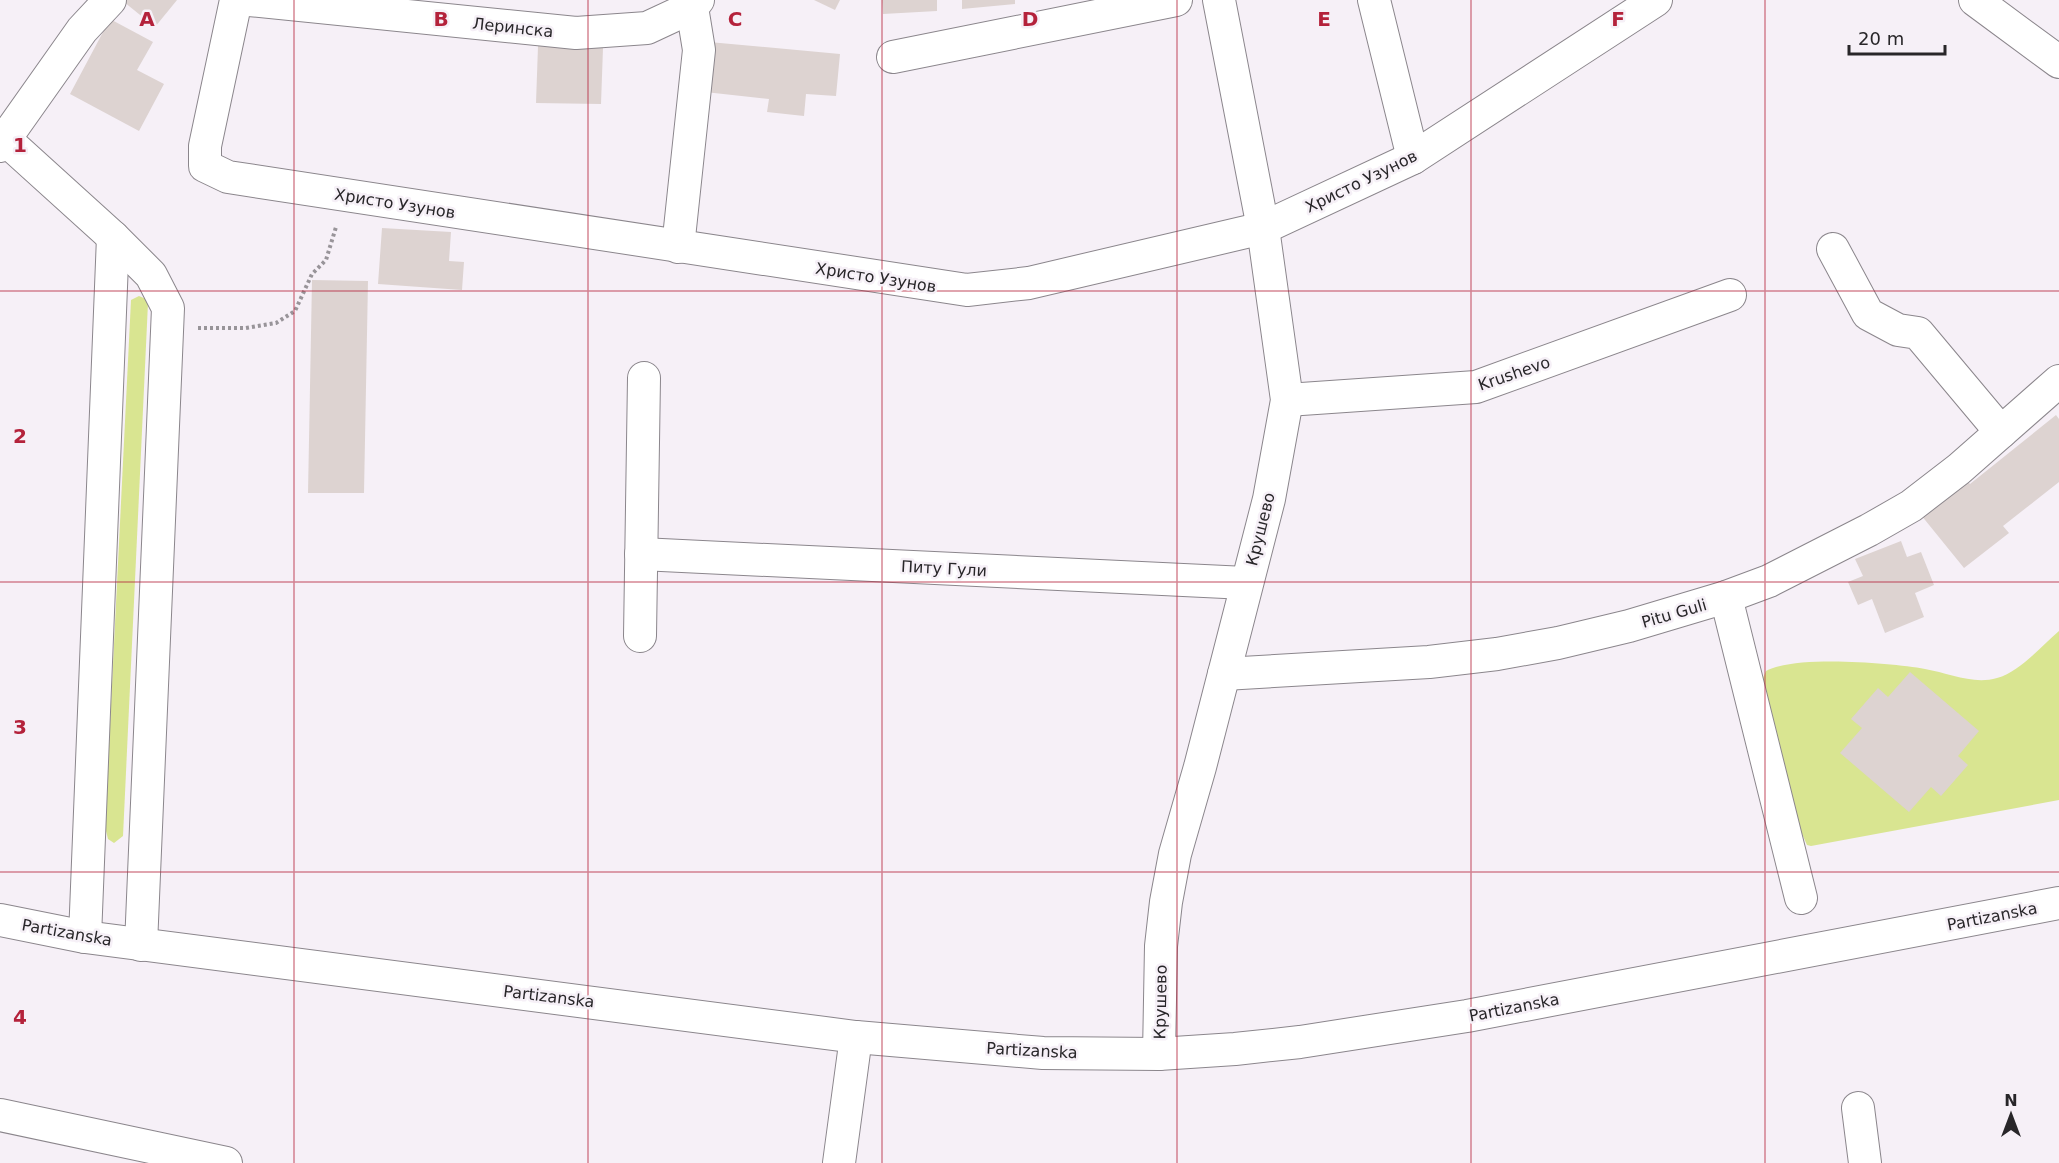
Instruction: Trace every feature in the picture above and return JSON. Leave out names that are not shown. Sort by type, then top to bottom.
[{"type":"street","points":[[110,0],[82,30],[2,142],[113,237],[151,275],[168,309],[141,945]]},
{"type":"street","name":"Христо Узунов","points":[[236,0],[205,146],[205,166],[228,177],[967,290],[1029,283],[1263,228],[1413,158],[1656,0]]},
{"type":"street","name":"Леринска","points":[[249,0],[576,33],[646,28],[695,3]]},
{"type":"street","points":[[893,57],[1176,0]]},
{"type":"street","name":"Крушево","points":[[1159,1054],[1161,946],[1175,854],[1269,499],[1287,400],[1263,228],[1219,0]]},
{"type":"street","points":[[1374,0],[1413,158]]},
{"type":"street","points":[[1975,0],[2059,62]]},
{"type":"street","points":[[678,247],[699,50],[695,3]]},
{"type":"street","points":[[85,937],[113,237]]},
{"type":"street","points":[[1833,249],[1868,314],[1898,330],[1918,333],[2001,432]]},
{"type":"street","name":"Krushevo","points":[[1287,400],[1476,387],[1730,295]]},
{"type":"street","points":[[640,636],[644,378]]},
{"type":"street","name":"Pitu Guli","points":[[1224,674],[1429,662],[1497,654],[1558,644],[1726,597],[1769,581],[1911,506],[1959,469],[2059,381]]},
{"type":"street","name":"Питу Гули","points":[[641,554],[1246,583]]},
{"type":"street","points":[[1726,597],[1801,898]]},
{"type":"street","name":"Partizanska","points":[[0,920],[85,937],[141,945],[856,1037],[1043,1053],[1159,1054],[1246,1048],[1379,1031],[2059,903]]},
{"type":"street","points":[[839,1163],[856,1037]]},
{"type":"street","points":[[1858,1108],[1865,1163]]},
{"type":"street","points":[[0,1115],[226,1163]]},
{"type":"path","points":[[167,328],[246,328],[276,324],[295,311],[312,274],[326,260],[345,195]]},
{"type":"green space","points":[[139,296],[146,299],[148,303],[123,836],[114,843],[108,839],[105,827],[131,300]]},
{"type":"green space","points":[[2059,631],[2059,800],[1807,845],[1799,827],[1763,678],[1766,671],[1798,663],[1844,662],[1910,667],[1970,679],[1988,680],[2014,670]]},
{"type":"building","points":[[126,0],[177,0],[155,27],[124,2]]},
{"type":"building","points":[[814,0],[840,0],[835,10]]},
{"type":"building","points":[[882,0],[937,0],[937,11],[883,14]]},
{"type":"building","points":[[962,0],[1015,0],[1015,4],[962,9]]},
{"type":"building","points":[[110,19],[153,42],[137,70],[164,84],[139,131],[70,94]]},
{"type":"building","points":[[709,42],[840,54],[836,96],[806,94],[804,116],[767,112],[769,99],[705,92]]},
{"type":"building","points":[[538,46],[603,48],[601,104],[536,103]]},
{"type":"building","points":[[382,228],[451,232],[449,261],[464,262],[462,290],[378,284]]},
{"type":"building","points":[[312,280],[368,281],[364,493],[308,493]]},
{"type":"building","points":[[2056,415],[2059,419],[2059,482],[2003,526],[2009,533],[1964,568],[1921,515],[1965,479],[1970,484]]},
{"type":"building","points":[[1901,541],[1907,557],[1921,552],[1934,585],[1915,593],[1924,617],[1885,633],[1872,599],[1858,605],[1848,582],[1863,576],[1855,559]]},
{"type":"building","points":[[1910,672],[1979,731],[1958,756],[1968,765],[1941,796],[1931,787],[1909,812],[1840,753],[1862,728],[1851,719],[1878,688],[1888,697]]}]
